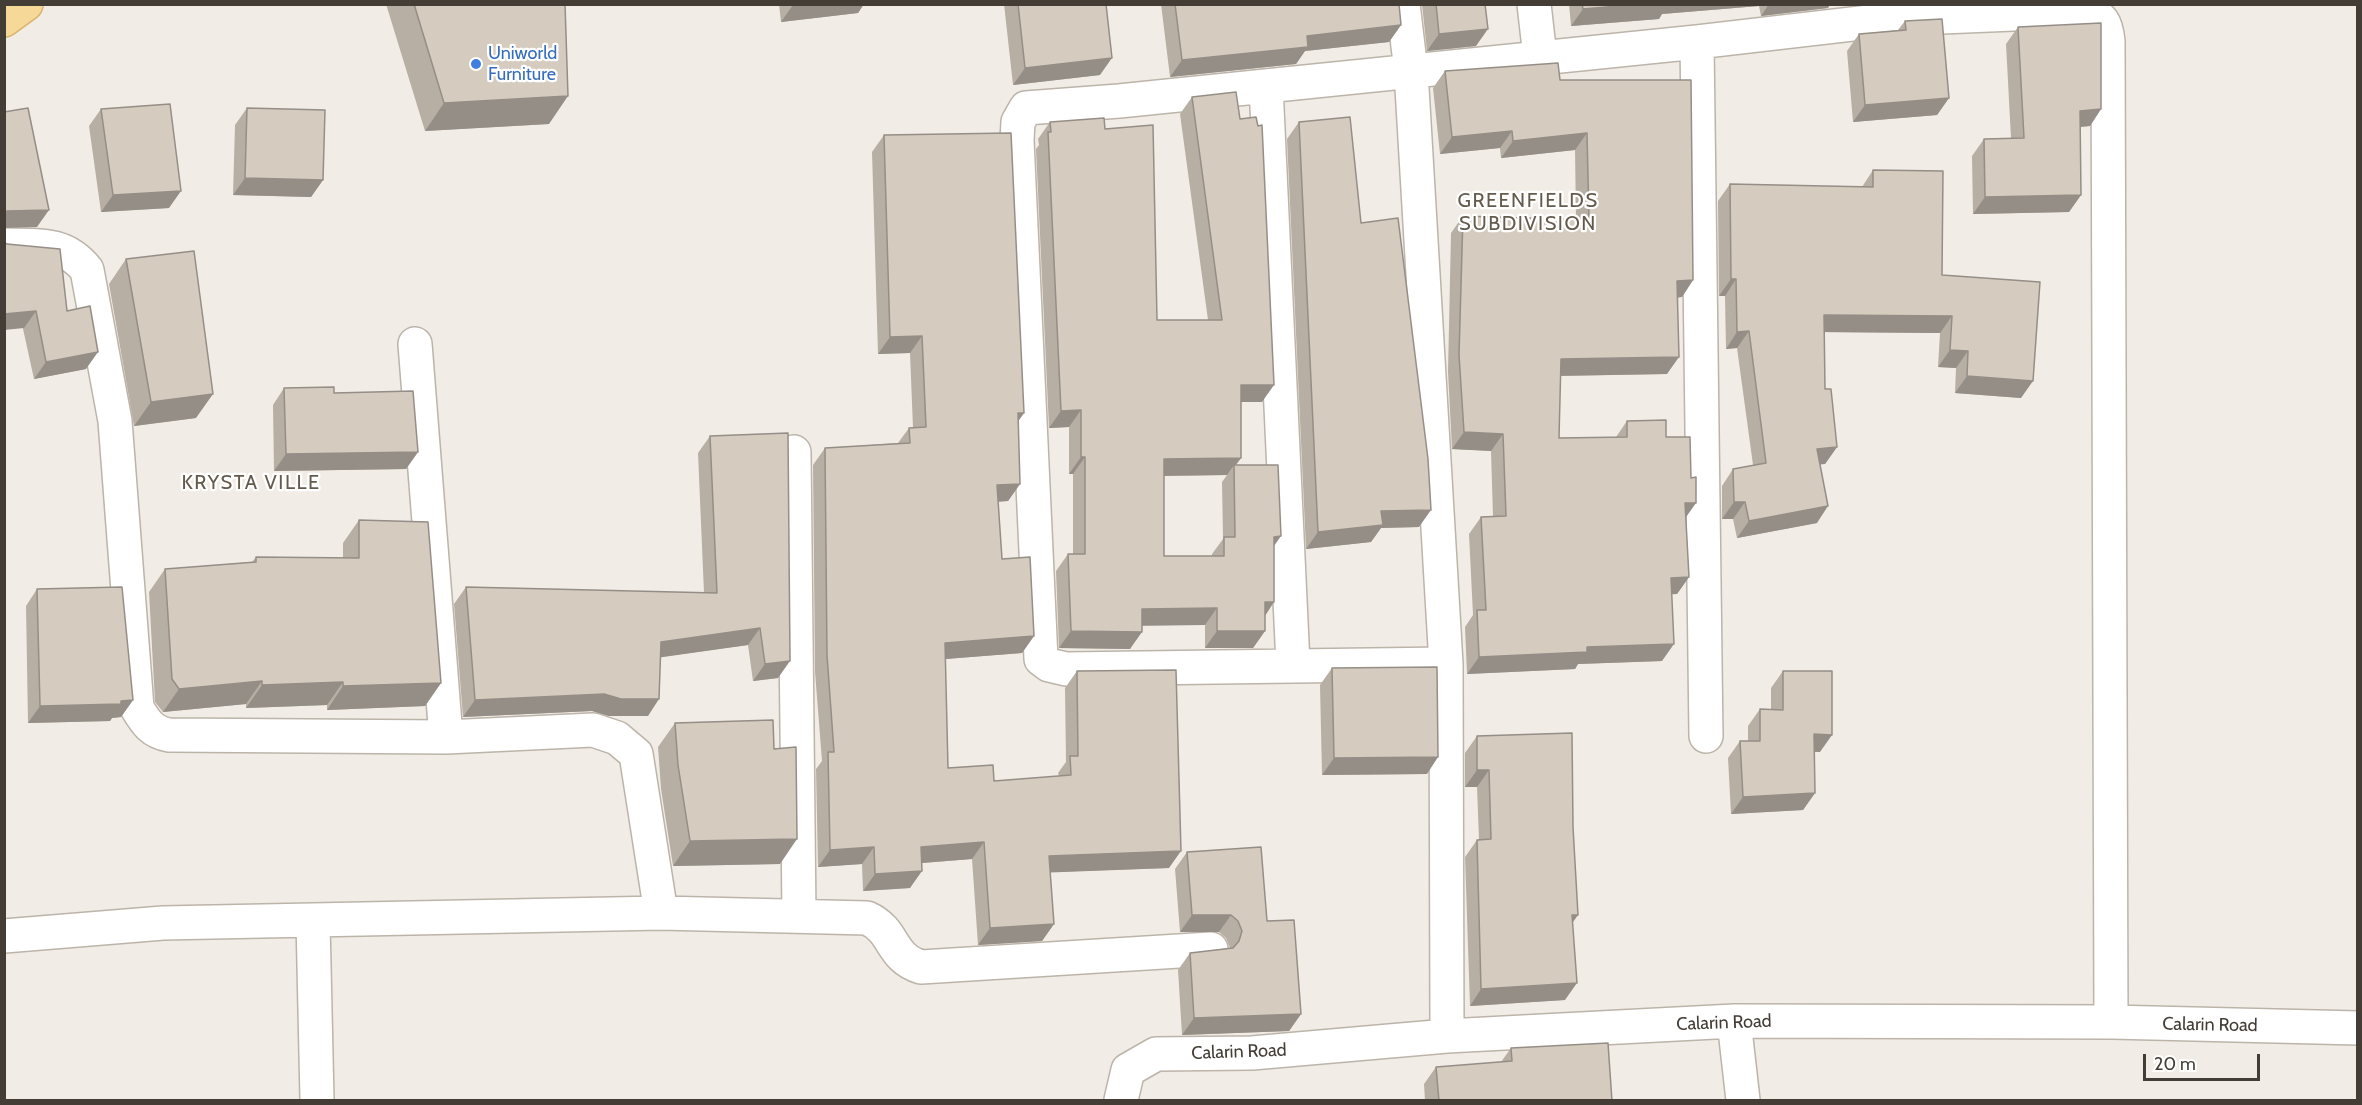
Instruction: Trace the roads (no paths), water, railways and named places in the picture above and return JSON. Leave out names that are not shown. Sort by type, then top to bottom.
[{"type":"main road","points":[[4,21],[26,4]]},
{"type":"street","points":[[1403,4],[1411,71],[1446,664],[1447,1036]]},
{"type":"street","points":[[1534,4],[1540,57]]},
{"type":"street","points":[[1446,664],[1293,664],[1066,669],[1049,665],[1041,659],[1038,641],[1018,122],[1026,108],[1119,101],[1697,42],[1895,19],[2084,11],[2098,15],[2106,23],[2108,41],[2111,1022]]},
{"type":"street","points":[[1697,42],[1706,736]]},
{"type":"street","points":[[1266,86],[1293,664]]},
{"type":"street","points":[[4,245],[55,247],[72,254],[87,270],[115,421],[137,708],[145,723],[156,733],[169,735],[446,737],[593,730],[617,738],[636,754],[661,913]]},
{"type":"street","points":[[415,344],[446,737]]},
{"type":"street","points":[[794,453],[799,916]]},
{"type":"street","points":[[4,936],[163,923],[661,913],[867,918],[885,930],[901,957],[921,968],[1211,949]]},
{"type":"street","points":[[313,921],[317,1101]]},
{"type":"street","points":[[1734,1021],[1743,1101]]},
{"type":"street","name":"Calarin Road","points":[[1121,1101],[1128,1070],[1156,1054],[1252,1053],[1447,1036],[1734,1021],[2111,1022],[2358,1028]]},
{"type":"place","name":"Uniworld Furniture","points":[[476,64]]},
{"type":"district","name":"GREENFIELDS SUBDIVISION","points":[[1528,212]]},
{"type":"district","name":"KRYSTA VILLE","points":[[251,483]]}]
